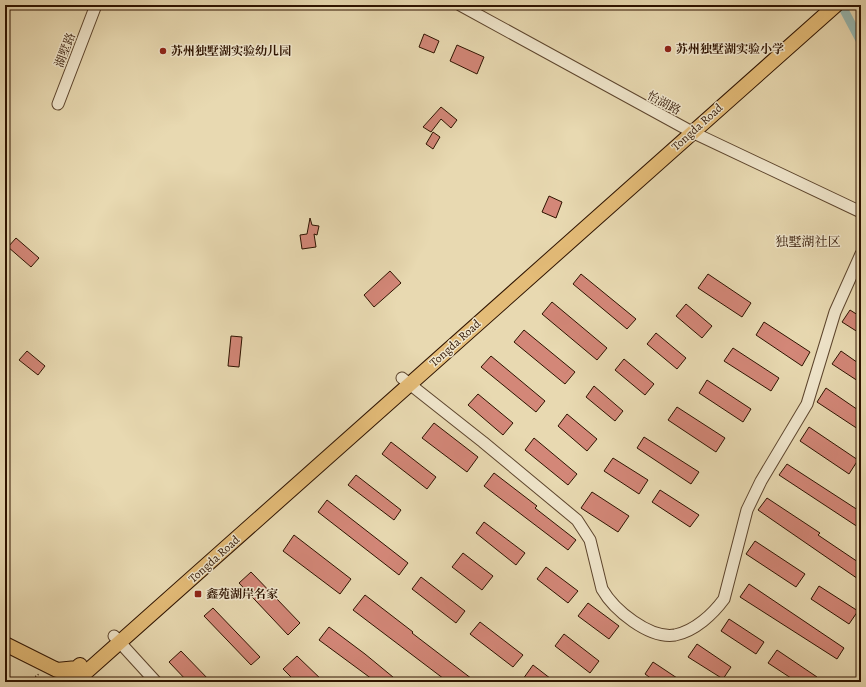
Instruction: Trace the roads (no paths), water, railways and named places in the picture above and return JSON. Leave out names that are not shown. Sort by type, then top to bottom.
[{"type":"main road","name":"Tongda Road","points":[[61,682],[76,675],[117,639],[687,130],[821,5]]},
{"type":"main road","name":"Tongda Road","points":[[687,130],[836,5]]},
{"type":"main road","points":[[5,644],[57,670],[76,675]]},
{"type":"street","name":"湖墅路","points":[[58,104],[96,5]]},
{"type":"street","name":"怡湖路","points":[[460,5],[687,130],[861,212]]},
{"type":"street","points":[[406,381],[483,442],[577,520],[590,540],[602,589],[606,596],[629,620],[658,633],[674,635],[700,623],[716,610],[724,599],[747,510],[761,481],[808,404],[835,312],[861,254]]},
{"type":"street","points":[[117,639],[156,682]]},
{"type":"waterway","points":[[843,8],[861,42]]},
{"type":"place","name":"苏州独墅湖实验小学","points":[[668,49]]},
{"type":"place","name":"苏州独墅湖实验幼儿园","points":[[163,51]]},
{"type":"place","name":"鑫苑湖岸名家","points":[[198,594]]},
{"type":"district","name":"独墅湖社区","points":[[808,241]]}]
